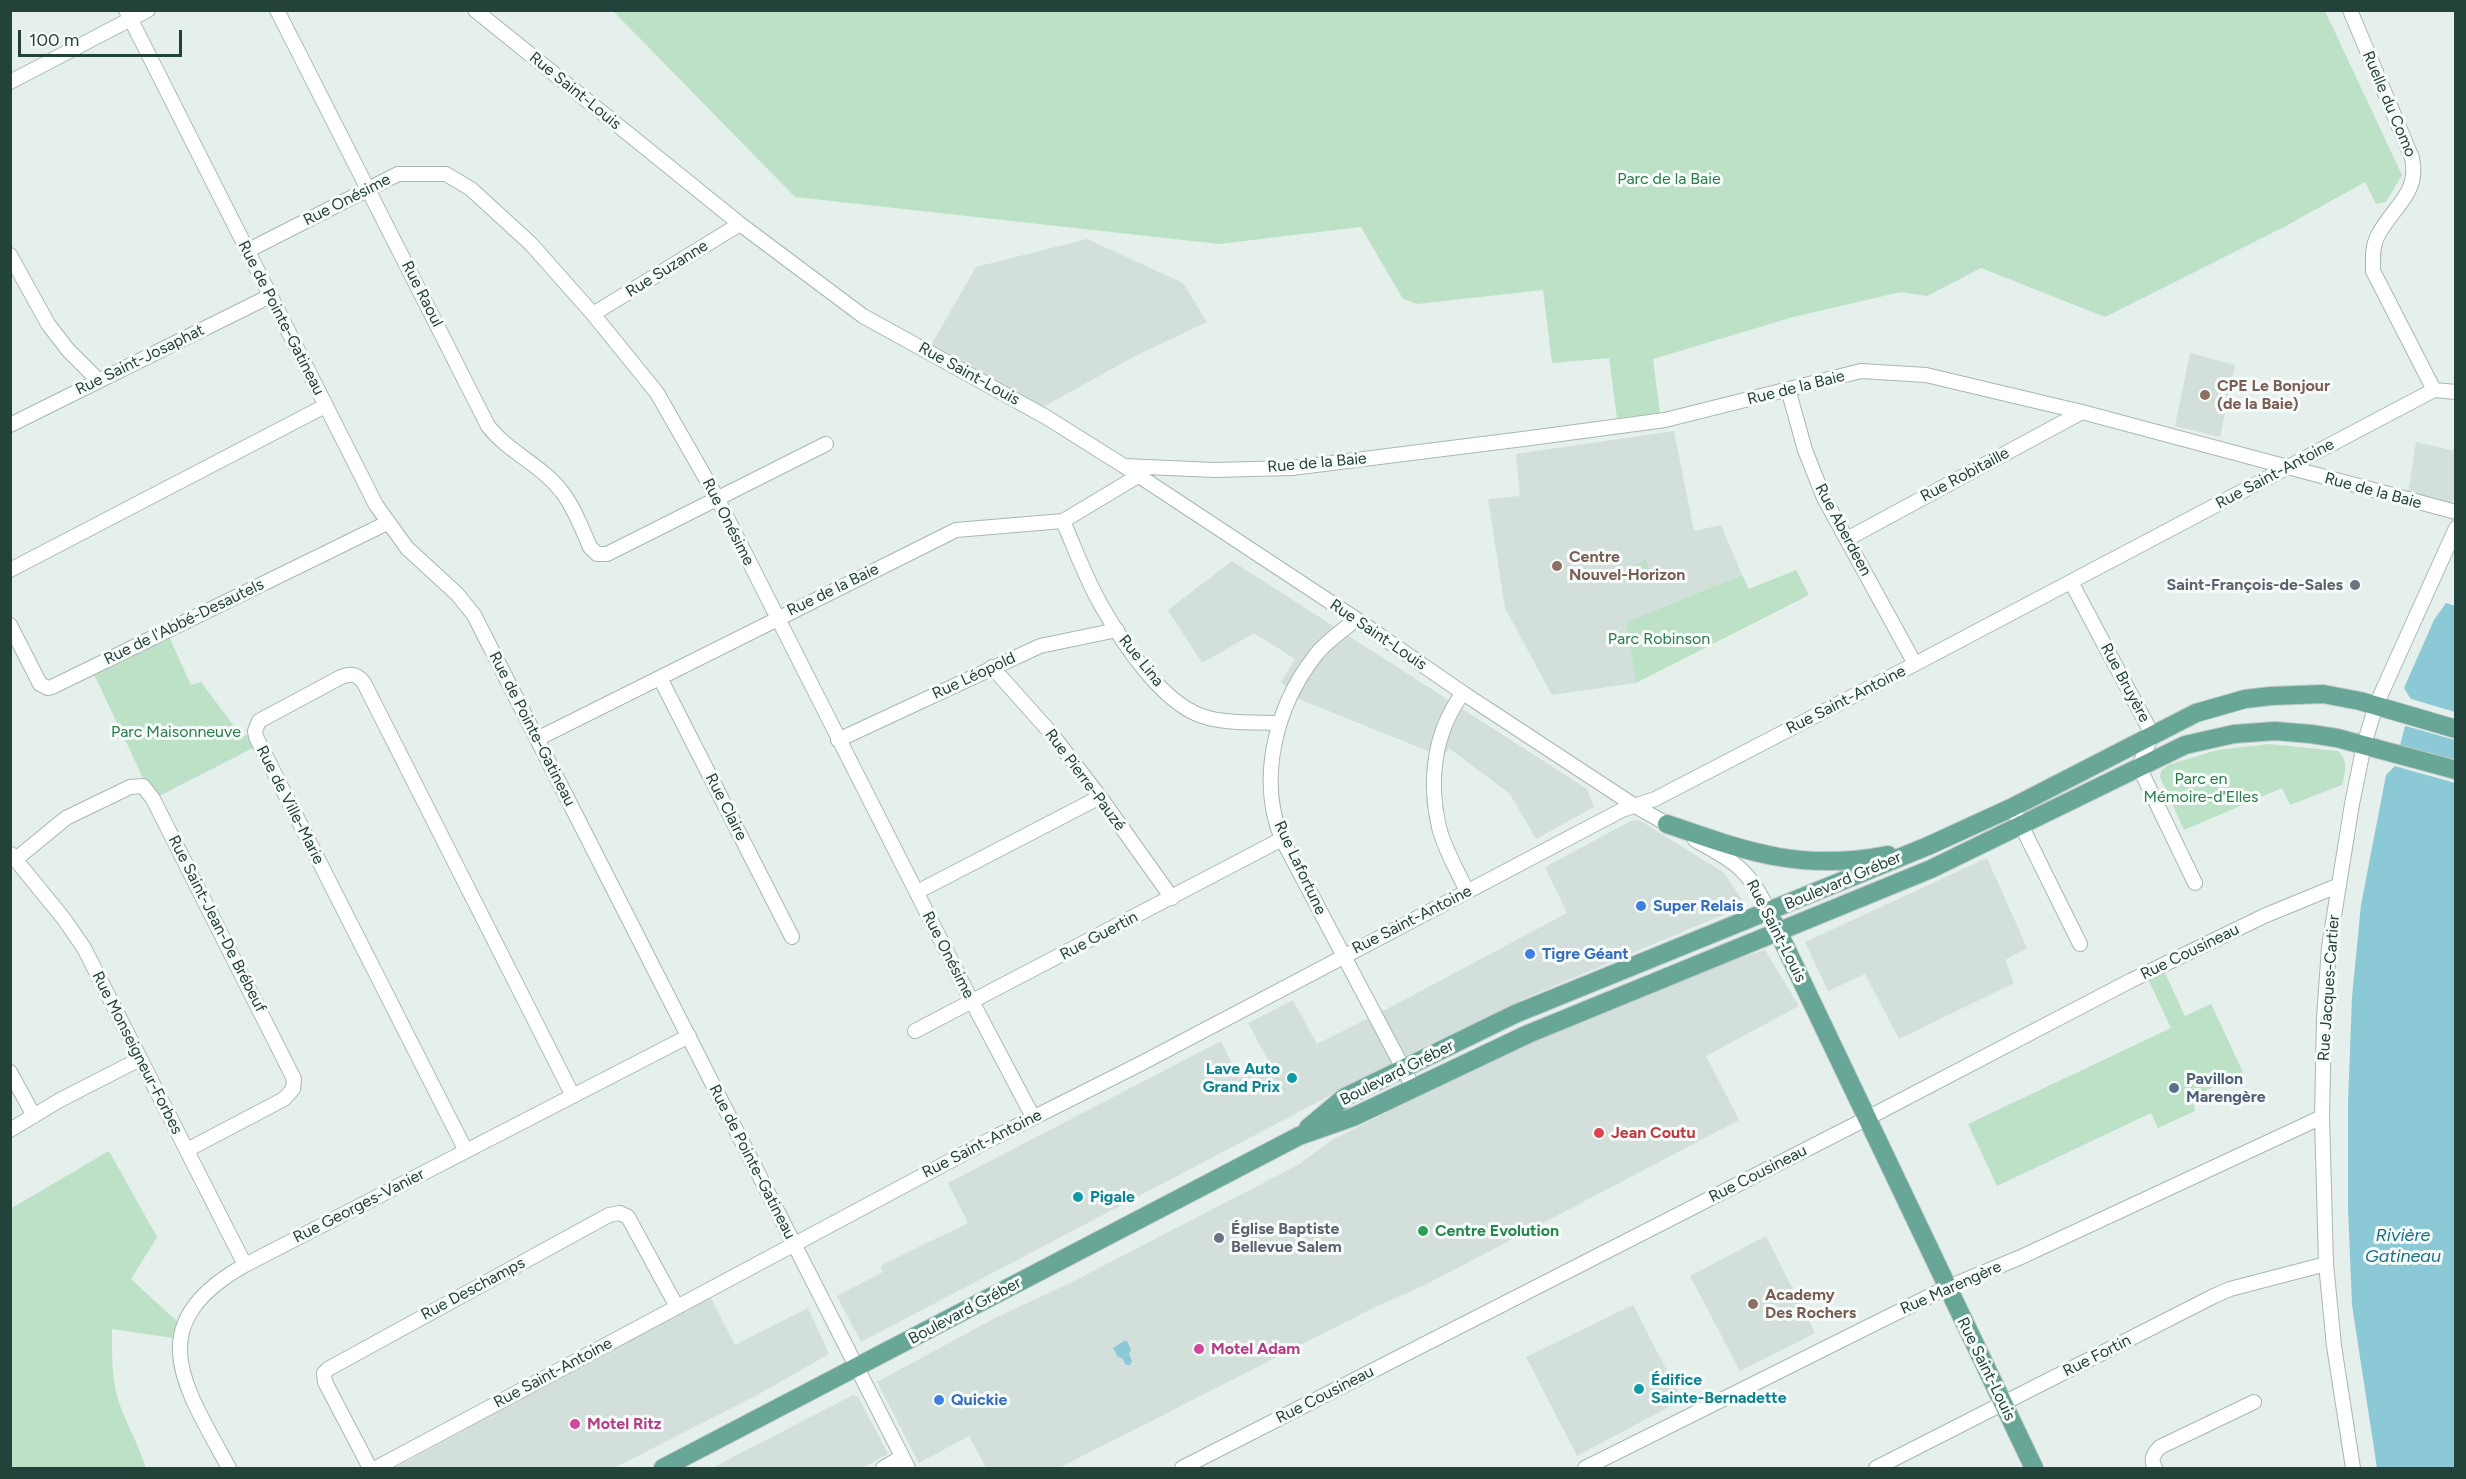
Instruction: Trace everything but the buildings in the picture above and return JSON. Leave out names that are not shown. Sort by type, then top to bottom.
[{"type":"main road","name":"Boulevard Gréber","points":[[1299,1136],[1345,1097],[1515,1014],[1928,846],[2013,807],[2196,713],[2244,699],[2323,694],[2376,705],[2456,729]]},
{"type":"main road","name":"Boulevard Gréber","points":[[663,1468],[1299,1136],[1353,1117],[1528,1034],[1931,869],[2185,745],[2234,734],[2275,731],[2311,734],[2393,752],[2456,770]]},
{"type":"main road","points":[[1667,824],[1744,850],[1788,859],[1839,861],[1876,857],[1928,846]]},
{"type":"main road","name":"Rue Saint-Louis","points":[[1769,912],[2034,1468]]},
{"type":"street","points":[[10,82],[129,15],[148,10]]},
{"type":"street","name":"Rue Raoul","points":[[277,10],[488,426],[501,442],[534,465],[563,492],[591,547],[597,554],[607,554],[717,498]]},
{"type":"street","name":"Rue Saint-Louis","points":[[475,10],[740,224],[863,316],[1036,411],[1124,466],[1635,806],[1726,857],[1744,870],[1757,887],[1769,912]]},
{"type":"street","name":"Ruelle du Como","points":[[2350,10],[2412,158],[2415,172],[2410,190],[2376,238],[2373,249],[2373,270],[2434,390]]},
{"type":"street","name":"Rue de Pointe-Gatineau","points":[[129,15],[325,406],[387,523],[415,557],[458,594],[474,615],[905,1463]]},
{"type":"street","name":"Rue Onésime","points":[[248,251],[398,174],[446,174],[471,189],[531,244],[593,314],[657,393],[717,498],[972,1002],[1034,1117]]},
{"type":"street","name":"Rue Suzanne","points":[[593,314],[740,224]]},
{"type":"street","points":[[10,255],[48,324],[68,350],[98,380]]},
{"type":"street","name":"Rue Saint-Josaphat","points":[[10,424],[270,296]]},
{"type":"street","name":"Rue de la Baie","points":[[1124,466],[1214,470],[1292,468],[1364,460],[1665,420],[1862,371],[1926,375],[2082,412],[2456,512]]},
{"type":"street","name":"Rue Aberdeen","points":[[1788,389],[1804,450],[1824,498],[1915,664]]},
{"type":"street","points":[[2434,390],[2456,392]]},
{"type":"street","name":"Rue Saint-Antoine","points":[[376,1468],[794,1244],[1034,1117],[1142,1063],[1343,955],[1622,810],[1655,799],[2434,390]]},
{"type":"street","points":[[10,570],[325,406]]},
{"type":"street","name":"Rue Robitaille","points":[[1847,539],[2082,412]]},
{"type":"street","points":[[717,498],[826,444]]},
{"type":"street","points":[[2321,450],[2318,465],[2327,479]]},
{"type":"street","name":"Rue de la Baie","points":[[537,739],[956,530],[1063,521],[1138,476]]},
{"type":"street","name":"Rue Lina","points":[[1063,521],[1100,604],[1149,674],[1182,708],[1203,717],[1280,723]]},
{"type":"street","name":"Rue de l'Abbé-Desautels","points":[[10,625],[40,684],[48,688],[52,687],[387,523]]},
{"type":"street","name":"Rue Jacques-Cartier","points":[[2353,1468],[2334,1346],[2326,1264],[2322,1117],[2326,983],[2337,886],[2364,745],[2376,705],[2456,528]]},
{"type":"street","name":"Rue Bruyère","points":[[2071,582],[2152,734],[2139,766]]},
{"type":"street","name":"Rue Lafortune","points":[[1356,620],[1316,655],[1295,687],[1280,723],[1272,768],[1272,799],[1276,825],[1282,839],[1413,1088]]},
{"type":"street","name":"Rue Léopold","points":[[838,740],[1040,646],[1117,630]]},
{"type":"street","name":"Rue Pierre-Pauzé","points":[[992,667],[1050,732],[1100,796],[1172,898]]},
{"type":"street","name":"Rue de Ville-Marie","points":[[466,1151],[256,737],[255,731],[259,721],[331,682],[353,674],[359,676],[364,683],[573,1096]]},
{"type":"street","name":"Rue Claire","points":[[660,678],[792,937]]},
{"type":"street","points":[[1463,693],[1454,706],[1438,744],[1433,779],[1439,828],[1467,892]]},
{"type":"street","points":[[2139,766],[2195,883]]},
{"type":"street","name":"Rue Saint-Jean-De Brébeuf","points":[[13,856],[66,818],[130,787],[143,786],[153,799],[294,1079],[293,1089],[284,1099],[187,1150]]},
{"type":"street","points":[[917,892],[1100,796]]},
{"type":"street","points":[[2013,807],[2080,944]]},
{"type":"street","name":"Rue Guertin","points":[[915,1031],[1282,839]]},
{"type":"street","name":"Rue Monseigneur-Forbes","points":[[13,856],[75,934],[245,1265]]},
{"type":"street","name":"Rue Cousineau","points":[[1182,1468],[1868,1118],[2156,968],[2264,916],[2337,886]]},
{"type":"street","name":"Rue Georges-Vanier","points":[[229,1468],[186,1384],[179,1353],[186,1318],[214,1284],[245,1265],[689,1036]]},
{"type":"street","points":[[10,1130],[140,1059]]},
{"type":"street","points":[[10,1072],[34,1116]]},
{"type":"street","name":"Rue Marengère","points":[[1585,1468],[1605,1464],[1947,1288],[2021,1257],[2322,1117]]},
{"type":"street","name":"Rue Deschamps","points":[[370,1468],[325,1382],[324,1372],[609,1215],[620,1213],[628,1217],[677,1307]]},
{"type":"street","name":"Rue Fortin","points":[[1876,1468],[2222,1293],[2326,1264]]},
{"type":"street","points":[[2155,1468],[2152,1462],[2154,1453],[2160,1447],[2254,1402]]},
{"type":"street","points":[[883,1468],[905,1463]]},
{"type":"shaded area","points":[[1087,239],[1183,283],[1207,322],[1135,356],[1043,407],[927,352],[976,267]]},
{"type":"shaded area","name":"CPE Le Bonjour (de la Baie)","points":[[2190,353],[2235,365],[2220,437],[2175,426]]},
{"type":"shaded area","name":"Centre Nouvel-Horizon","points":[[1674,431],[1694,531],[1721,525],[1742,575],[1626,622],[1636,683],[1552,695],[1505,608],[1488,499],[1520,496],[1516,454]]},
{"type":"shaded area","points":[[2416,442],[2455,451],[2455,494],[2452,505],[2408,494]]},
{"type":"shaded area","points":[[1232,561],[1587,789],[1594,807],[1536,839],[1510,794],[1449,748],[1443,757],[1299,699],[1281,682],[1295,659],[1254,633],[1202,663],[1168,610]]},
{"type":"shaded area","points":[[1639,820],[1723,872],[1746,905],[1528,997],[1413,1052],[861,1342],[837,1296],[883,1272],[880,1266],[968,1223],[948,1183],[1221,1041],[1239,1078],[1269,1062],[1248,1023],[1293,1000],[1317,1044],[1389,1008],[1567,913],[1545,867],[1631,821]]},
{"type":"shaded area","points":[[1987,858],[2027,948],[2005,960],[2014,983],[1899,1039],[1865,974],[1828,991],[1805,942]]},
{"type":"shaded area","points":[[1765,950],[1799,1006],[1706,1056],[1739,1120],[1425,1285],[1371,1309],[1059,1468],[986,1468],[969,1436],[919,1463],[877,1382],[995,1318],[1070,1283],[1298,1165],[1332,1140],[1500,1055],[1720,964]]},
{"type":"shaded area","name":"Academy Des Rochers","points":[[1766,1236],[1815,1333],[1740,1371],[1690,1276]]},
{"type":"shaded area","points":[[710,1296],[735,1345],[808,1308],[829,1354],[759,1394],[614,1468],[395,1468]]},
{"type":"shaded area","points":[[1633,1305],[1682,1400],[1577,1456],[1526,1357]]},
{"type":"shaded area","points":[[853,1395],[858,1397],[888,1454],[862,1468],[712,1468]]},
{"type":"green space","name":"Parc de la Baie","points":[[613,11],[2325,11],[2402,175],[2386,202],[2376,204],[2365,182],[2284,227],[2105,317],[1981,268],[1927,296],[1901,292],[1793,317],[1653,359],[1660,413],[1617,418],[1609,358],[1552,363],[1543,290],[1417,304],[1403,299],[1361,227],[1219,244],[795,197]]},
{"type":"green space","points":[[1646,560],[1651,575],[1638,580],[1632,566]]},
{"type":"green space","name":"Parc Robinson","points":[[1796,570],[1809,595],[1636,683],[1626,622],[1742,575],[1749,589]]},
{"type":"green space","name":"Parc Maisonneuve","points":[[166,630],[191,685],[201,682],[242,737],[255,731],[259,745],[153,799],[91,668]]},
{"type":"green space","name":"Parc en Mémoire-d'Elles","points":[[2269,744],[2338,751],[2345,763],[2342,785],[2290,805],[2282,788],[2184,830],[2160,777],[2161,771],[2168,765],[2217,750]]},
{"type":"green space","points":[[2164,971],[2185,1016],[2211,1004],[2243,1072],[2193,1097],[2195,1111],[2158,1128],[2151,1113],[1997,1186],[1968,1124],[2171,1028],[2148,979]]},
{"type":"green space","points":[[109,1151],[157,1237],[131,1279],[182,1326],[180,1339],[112,1329],[115,1389],[146,1468],[11,1468],[10,1209]]},
{"type":"water","name":"Rivière Gatineau","points":[[2446,603],[2456,606],[2455,1468],[2377,1468],[2352,1305],[2348,1208],[2348,1103],[2352,997],[2361,905],[2386,775],[2394,767],[2412,701],[2404,688],[2434,620]]},
{"type":"water","points":[[1127,1341],[1131,1350],[1130,1365],[1126,1365],[1122,1358],[1118,1357],[1113,1348]]},
{"type":"pier","points":[[2408,698],[2455,712],[2455,740],[2402,725],[2409,702]]},
{"type":"pier","points":[[2397,745],[2455,761],[2455,783],[2391,765]]},
{"type":"place","name":"CPE Le Bonjour (de la Baie)","points":[[2205,395]]},
{"type":"place","name":"Centre Nouvel-Horizon","points":[[1557,566]]},
{"type":"place","name":"Saint-François-de-Sales","points":[[2355,585]]},
{"type":"place","name":"Super Relais","points":[[1641,906]]},
{"type":"place","name":"Tigre Géant","points":[[1530,954]]},
{"type":"place","name":"Lave Auto Grand Prix","points":[[1292,1078]]},
{"type":"place","name":"Pavillon Marengère","points":[[2174,1088]]},
{"type":"place","name":"Jean Coutu","points":[[1599,1133]]},
{"type":"place","name":"Pigale","points":[[1078,1197]]},
{"type":"place","name":"Centre Evolution","points":[[1423,1231]]},
{"type":"place","name":"Église Baptiste Bellevue Salem","points":[[1219,1238]]},
{"type":"place","name":"Academy Des Rochers","points":[[1753,1304]]},
{"type":"place","name":"Motel Adam","points":[[1199,1349]]},
{"type":"place","name":"Édifice Sainte-Bernadette","points":[[1639,1389]]},
{"type":"place","name":"Quickie","points":[[939,1400]]},
{"type":"place","name":"Motel Ritz","points":[[575,1424]]}]
